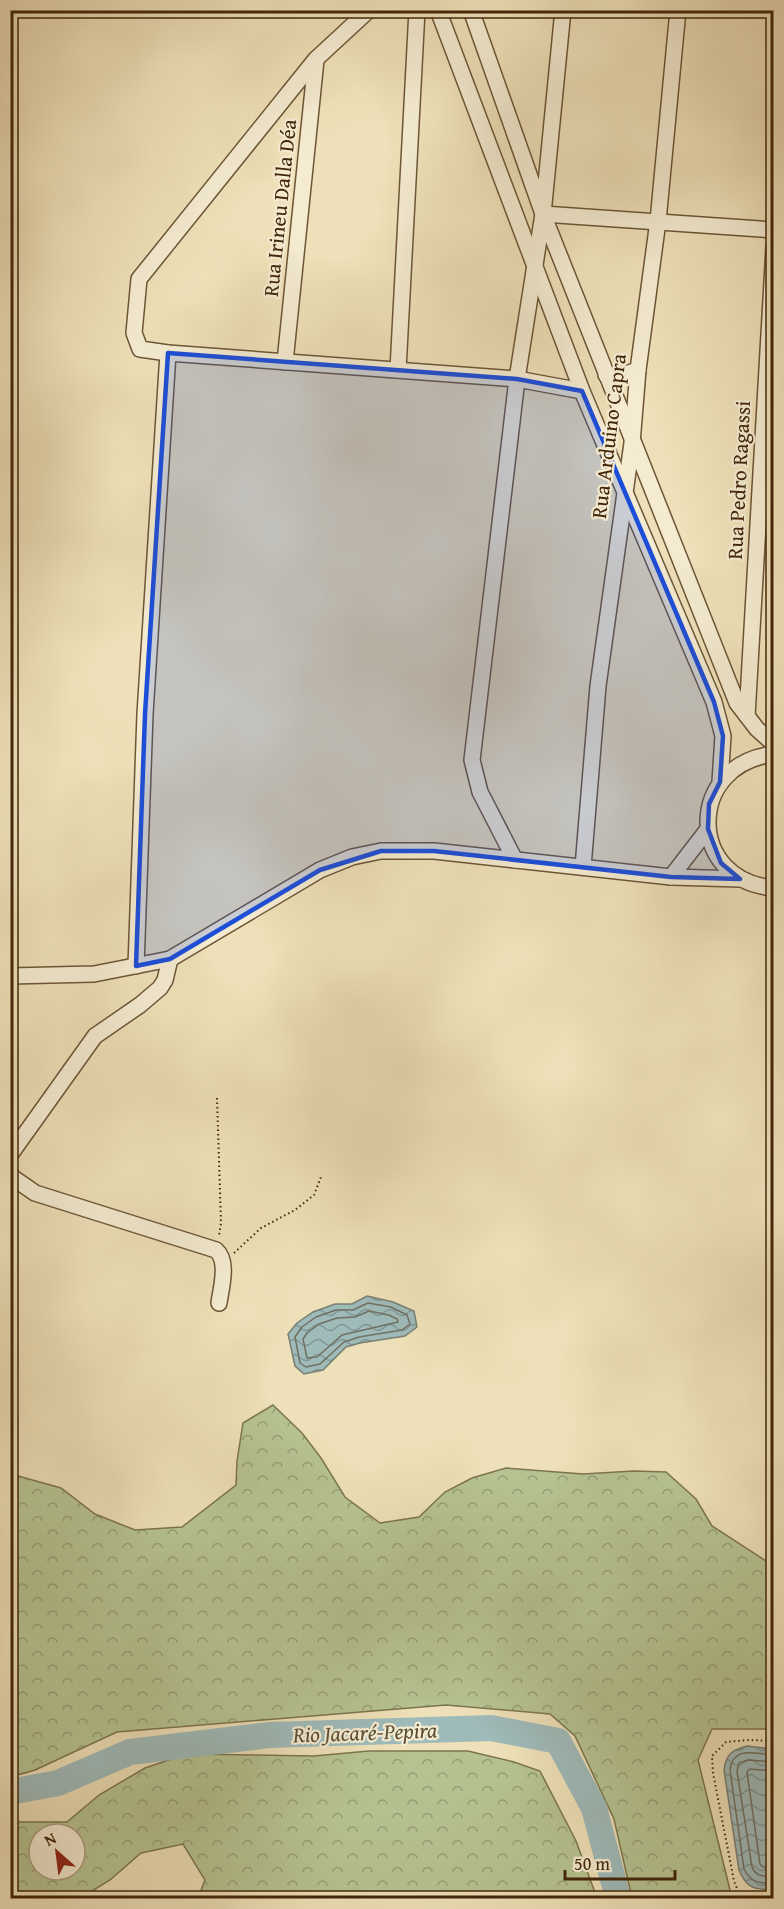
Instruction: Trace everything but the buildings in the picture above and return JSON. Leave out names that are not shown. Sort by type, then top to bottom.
[{"type":"street","points":[[369,10],[316,59],[139,279],[134,333],[140,349],[517,379],[582,391]]},
{"type":"street","points":[[398,370],[417,10]]},
{"type":"street","points":[[438,10],[582,391],[714,702],[723,736],[720,782],[710,804],[708,829],[714,852],[730,872],[740,879],[751,884],[774,888]]},
{"type":"street","points":[[471,10],[543,214],[737,703],[758,729],[774,744]]},
{"type":"street","points":[[515,860],[480,792],[472,759],[517,379],[543,214],[563,10]]},
{"type":"street","name":"Rua Arduino Capra","points":[[583,867],[598,686],[632,443],[678,10]]},
{"type":"street","name":"Rua Irineu Dalla Déa","points":[[285,362],[316,59]]},
{"type":"street","points":[[543,214],[774,230]]},
{"type":"street","name":"Rua Pedro Ragassi","points":[[747,716],[774,247]]},
{"type":"street","points":[[136,966],[145,714],[168,353]]},
{"type":"street","points":[[606,375],[619,376],[638,370]]},
{"type":"street","points":[[720,782],[738,765],[761,756],[774,754]]},
{"type":"street","points":[[671,877],[708,829]]},
{"type":"street","points":[[10,976],[94,974],[170,959],[321,870],[352,857],[381,851],[434,851],[671,877],[740,879]]},
{"type":"street","points":[[10,1155],[95,1035],[140,1005],[160,988],[165,980],[170,959]]},
{"type":"street","points":[[10,1173],[12,1177],[35,1193],[220,1257],[219,1303]]},
{"type":"path","points":[[217,1098],[220,1257]]},
{"type":"path","points":[[220,1257],[261,1228],[295,1210],[314,1195],[321,1177]]},
{"type":"path","points":[[749,1899],[740,1896],[734,1881],[713,1773],[712,1756],[726,1742],[774,1741]]},
{"type":"highlighted area","points":[[168,353],[517,379],[582,391],[714,702],[723,736],[720,782],[709,804],[708,829],[721,863],[740,879],[671,877],[434,851],[381,851],[320,870],[170,959],[136,966],[145,714]]},
{"type":"green space","points":[[273,1405],[302,1433],[321,1458],[345,1497],[380,1523],[419,1517],[445,1492],[472,1478],[506,1468],[583,1474],[666,1472],[696,1499],[712,1526],[766,1561],[774,1573],[773,1729],[712,1729],[698,1760],[732,1898],[632,1898],[614,1819],[575,1736],[550,1714],[446,1705],[117,1732],[35,1770],[11,1777],[11,1474],[61,1488],[95,1514],[135,1530],[182,1527],[236,1485],[243,1423]]},
{"type":"green space","points":[[369,1751],[468,1751],[540,1771],[576,1841],[597,1898],[198,1898],[205,1880],[183,1844],[141,1853],[110,1880],[81,1898],[11,1898],[11,1822],[27,1822],[27,1882],[87,1882],[87,1822],[67,1822],[99,1795],[145,1768],[186,1754],[314,1756]]},
{"type":"water","points":[[367,1296],[393,1302],[414,1311],[417,1327],[405,1336],[346,1347],[323,1370],[304,1374],[295,1366],[288,1334],[297,1323],[313,1312],[335,1304],[352,1304]]},
{"type":"water","points":[[747,1746],[773,1749],[773,1890],[752,1887],[745,1881],[739,1870],[724,1770],[726,1760],[731,1754]]},
{"type":"waterway","name":"Rio Jacaré-Pepira","points":[[10,1792],[58,1783],[130,1752],[269,1735],[491,1728],[558,1741],[594,1808],[618,1898]]}]
